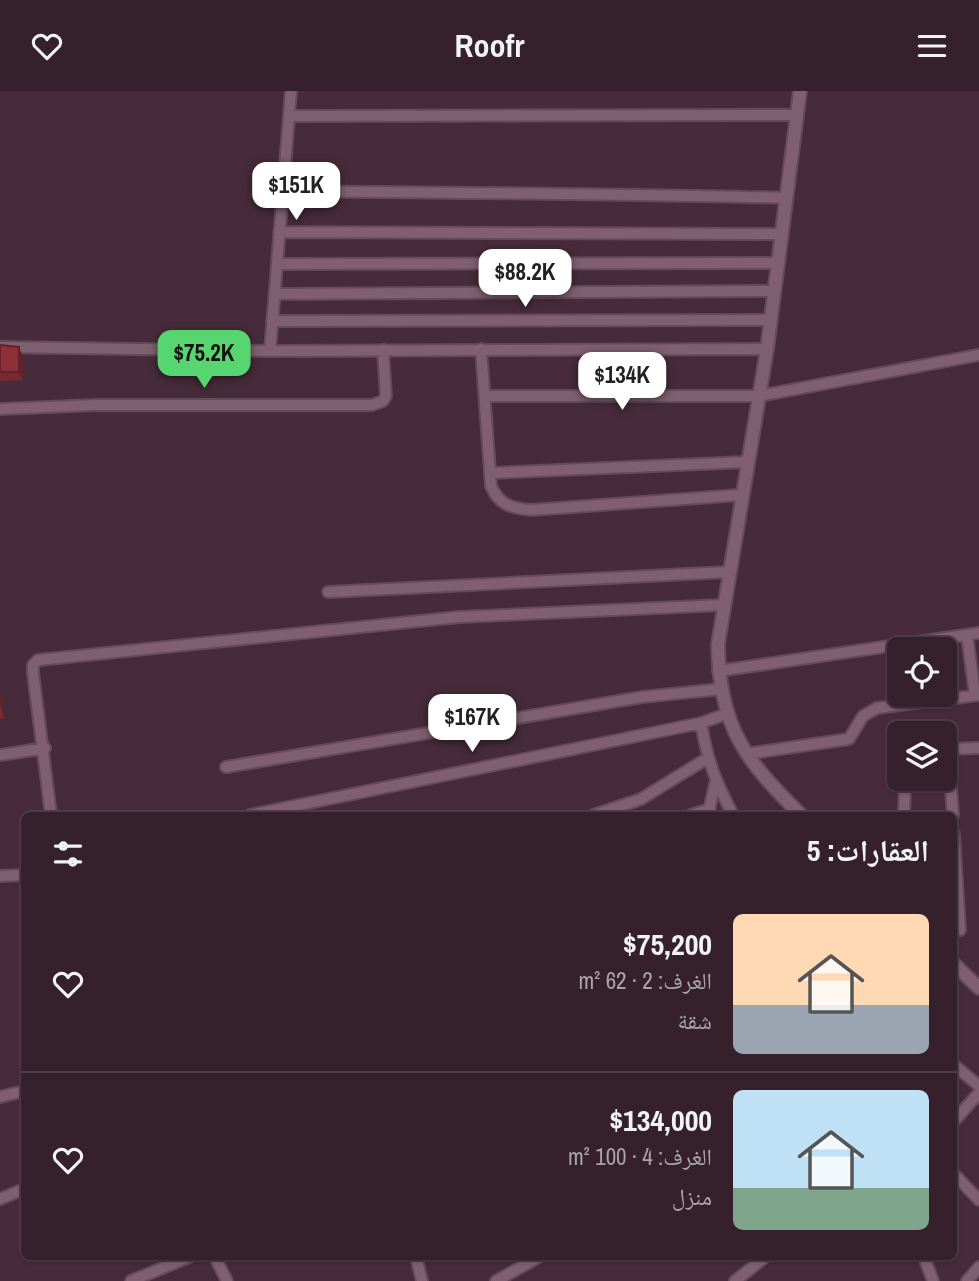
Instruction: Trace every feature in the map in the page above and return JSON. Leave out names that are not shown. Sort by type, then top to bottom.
[{"type":"street","points":[[270,351],[290,91]]},
{"type":"street","points":[[798,812],[746,754],[726,714],[718,671],[727,572],[771,320],[800,91]]},
{"type":"street","points":[[289,116],[797,115]]},
{"type":"street","points":[[281,191],[787,198]]},
{"type":"street","points":[[279,232],[782,234]]},
{"type":"street","points":[[277,264],[778,263]]},
{"type":"street","points":[[275,294],[775,291]]},
{"type":"street","points":[[272,321],[771,320]]},
{"type":"street","points":[[0,348],[270,351],[766,349]]},
{"type":"street","points":[[481,349],[490,473],[495,497],[503,504],[531,510],[740,495]]},
{"type":"street","points":[[0,409],[95,405],[372,405],[383,401],[386,396],[383,350]]},
{"type":"street","points":[[485,396],[759,396],[979,355]]},
{"type":"street","points":[[490,473],[746,462]]},
{"type":"street","points":[[328,592],[727,572]]},
{"type":"street","points":[[51,812],[33,674],[33,665],[42,659],[459,617],[723,605]]},
{"type":"street","points":[[718,671],[979,633]]},
{"type":"street","points":[[746,754],[849,739],[863,716],[877,708],[977,695],[967,635]]},
{"type":"street","points":[[226,767],[642,697],[721,689]]},
{"type":"street","points":[[265,812],[701,723],[726,714]]},
{"type":"street","points":[[701,723],[706,759],[715,784],[731,812]]},
{"type":"street","points":[[0,755],[44,748]]},
{"type":"street","points":[[957,749],[979,748]]},
{"type":"street","points":[[603,812],[641,799],[706,759]]},
{"type":"street","points":[[709,812],[715,784]]},
{"type":"street","points":[[904,812],[905,791]]},
{"type":"street","points":[[951,791],[953,812]]},
{"type":"street","points":[[0,876],[21,875]]},
{"type":"street","points":[[957,882],[960,930]]},
{"type":"street","points":[[957,967],[979,988]]},
{"type":"street","points":[[957,1068],[979,1086]]},
{"type":"street","points":[[0,1097],[21,1091]]},
{"type":"street","points":[[957,1118],[979,1093]]},
{"type":"street","points":[[957,1177],[979,1200]]},
{"type":"street","points":[[0,1199],[21,1190]]},
{"type":"street","points":[[131,1281],[182,1260]]},
{"type":"street","points":[[216,1260],[227,1281]]},
{"type":"street","points":[[417,1260],[422,1281]]},
{"type":"street","points":[[496,1281],[534,1260]]},
{"type":"street","points":[[735,1281],[761,1260]]},
{"type":"street","points":[[925,1260],[933,1281]]},
{"type":"street","points":[[967,1281],[979,1267]]},
{"type":"building","points":[[0,345],[19,347],[19,372],[0,372]]}]
